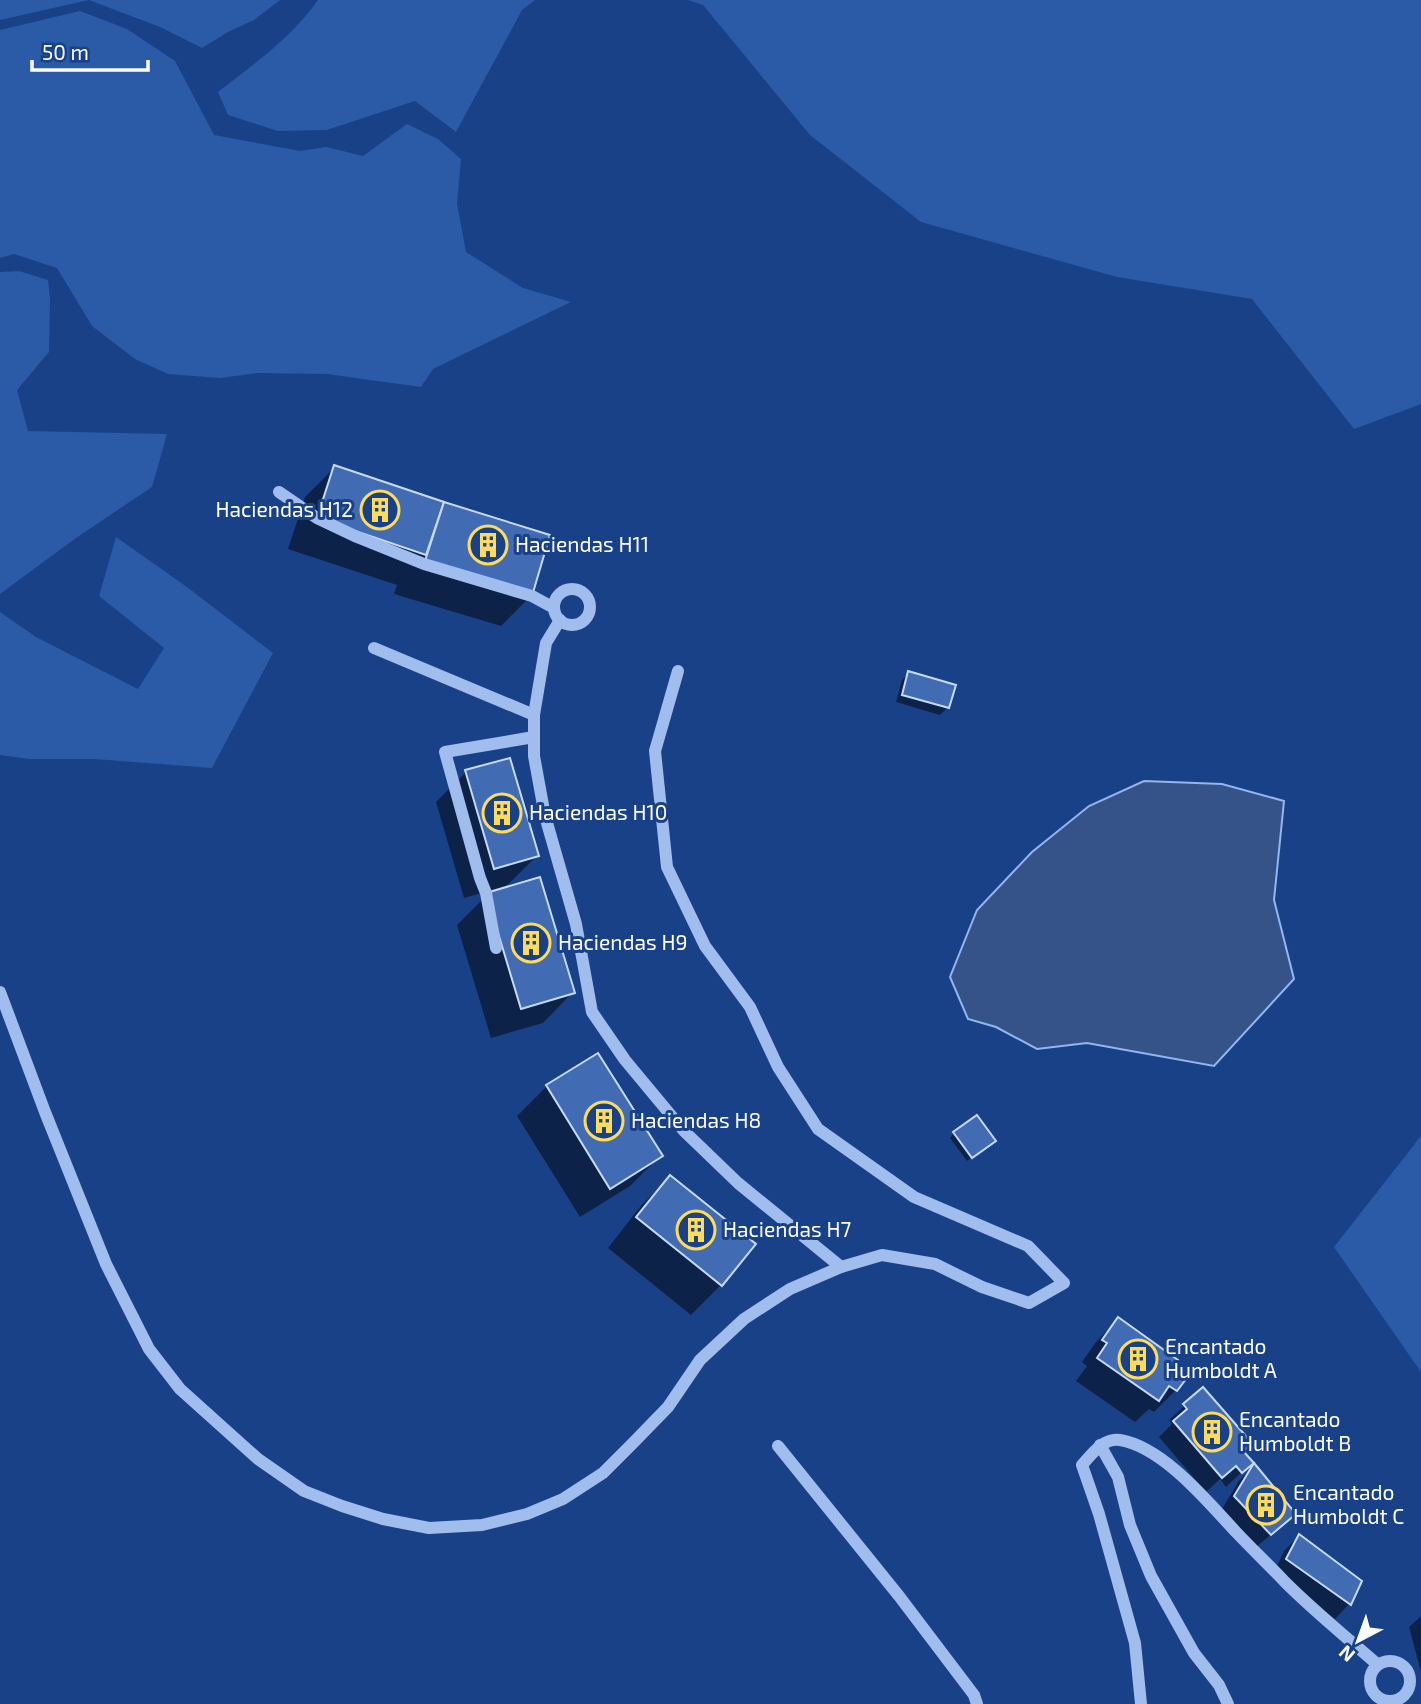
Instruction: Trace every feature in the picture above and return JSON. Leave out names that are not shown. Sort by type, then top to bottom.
[{"type":"street","points":[[279,492],[317,519],[357,537],[424,564],[533,596],[554,608]]},
{"type":"street","points":[[567,590],[584,594],[588,599],[589,611],[582,621],[571,625],[559,620],[554,608],[557,596],[567,590]]},
{"type":"street","points":[[559,620],[546,643],[534,715],[534,756],[545,816],[576,924],[592,1012],[625,1060],[684,1131],[738,1183],[841,1267]]},
{"type":"street","points":[[374,648],[534,715]]},
{"type":"street","points":[[0,992],[106,1264],[149,1349],[180,1388],[258,1459],[304,1491],[383,1519],[429,1528],[482,1525],[527,1514],[563,1499],[603,1473],[668,1407],[700,1360],[744,1320],[790,1289],[841,1267],[882,1255],[935,1264],[982,1287],[1029,1303],[1063,1283],[1027,1246],[914,1197],[818,1129],[778,1067],[750,1007],[705,946],[667,867],[655,751],[678,671]]},
{"type":"street","points":[[496,948],[486,893],[445,752],[534,737]]},
{"type":"street","points":[[1141,1704],[1135,1643],[1099,1514],[1082,1465],[1100,1445],[1117,1439],[1137,1445],[1168,1464],[1211,1504],[1287,1584],[1377,1664]]},
{"type":"street","points":[[1100,1445],[1118,1477],[1130,1525],[1151,1576],[1194,1653],[1219,1685],[1228,1704]]},
{"type":"street","points":[[778,1446],[899,1597],[974,1695],[977,1704]]},
{"type":"street","points":[[1390,1660],[1404,1666],[1410,1678],[1407,1692],[1396,1702],[1381,1700],[1371,1690],[1369,1676],[1377,1664],[1390,1660]]},
{"type":"shaded area","points":[[0,0],[89,0],[0,20]]},
{"type":"shaded area","points":[[89,0],[280,0],[254,20],[202,48],[160,27]]},
{"type":"shaded area","points":[[318,0],[535,0],[522,10],[456,132],[415,101],[327,130],[278,131],[228,115],[218,92],[284,38]]},
{"type":"shaded area","points":[[688,0],[1421,0],[1421,404],[1354,429],[1252,299],[1117,277],[921,222],[810,135],[703,5]]},
{"type":"shaded area","points":[[80,11],[127,29],[175,61],[214,135],[300,151],[326,147],[363,156],[407,124],[438,139],[461,159],[457,204],[466,252],[523,288],[571,302],[433,369],[421,387],[327,374],[258,373],[220,378],[168,374],[135,359],[92,326],[57,268],[14,254],[0,258],[0,30]]},
{"type":"shaded area","points":[[19,271],[48,280],[50,299],[49,352],[17,390],[28,431],[167,434],[152,487],[0,594],[0,272]]},
{"type":"shaded area","points":[[116,537],[273,653],[212,768],[95,759],[29,759],[0,755],[0,612],[36,637],[138,689],[164,648],[99,596]]},
{"type":"shaded area","points":[[1144,781],[1222,784],[1284,801],[1274,900],[1294,979],[1214,1066],[1087,1043],[1037,1049],[996,1027],[968,1019],[950,977],[977,910],[1032,852],[1089,806]]},
{"type":"shaded area","points":[[1421,1136],[1421,1372],[1334,1247]]},
{"type":"building","name":"Haciendas H12","points":[[334,465],[444,502],[426,555],[317,518]]},
{"type":"building","name":"Haciendas H11","points":[[444,502],[550,535],[532,596],[424,564]]},
{"type":"building","points":[[908,671],[956,685],[949,708],[902,695]]},
{"type":"building","name":"Haciendas H10","points":[[510,758],[539,856],[494,869],[465,770]]},
{"type":"building","name":"Haciendas H9","points":[[540,877],[575,993],[521,1009],[486,893]]},
{"type":"building","name":"Haciendas H8","points":[[598,1053],[663,1156],[610,1189],[546,1085]]},
{"type":"building","points":[[977,1115],[996,1141],[972,1158],[953,1132]]},
{"type":"building","name":"Haciendas H7","points":[[670,1175],[756,1244],[722,1286],[636,1217]]},
{"type":"building","name":"Encantado Humboldt A","points":[[1118,1317],[1178,1360],[1172,1370],[1186,1379],[1177,1391],[1169,1386],[1159,1401],[1097,1358],[1107,1343],[1102,1340]]},
{"type":"building","name":"Encantado Humboldt B","points":[[1203,1387],[1252,1443],[1243,1451],[1254,1463],[1242,1473],[1236,1466],[1222,1478],[1173,1421],[1187,1409],[1183,1404]]},
{"type":"building","name":"Encantado Humboldt C","points":[[1254,1463],[1296,1514],[1271,1535],[1234,1496]]},
{"type":"building","points":[[1299,1534],[1362,1581],[1351,1605],[1286,1559]]},
{"type":"place","name":"Haciendas H12","points":[[380,510]]},
{"type":"place","name":"Haciendas H11","points":[[488,545]]},
{"type":"place","name":"Haciendas H10","points":[[502,813]]},
{"type":"place","name":"Haciendas H9","points":[[531,943]]},
{"type":"place","name":"Haciendas H8","points":[[604,1121]]},
{"type":"place","name":"Haciendas H7","points":[[696,1230]]},
{"type":"place","name":"Encantado Humboldt A","points":[[1138,1359]]},
{"type":"place","name":"Encantado Humboldt B","points":[[1212,1432]]},
{"type":"place","name":"Encantado Humboldt C","points":[[1266,1505]]}]
